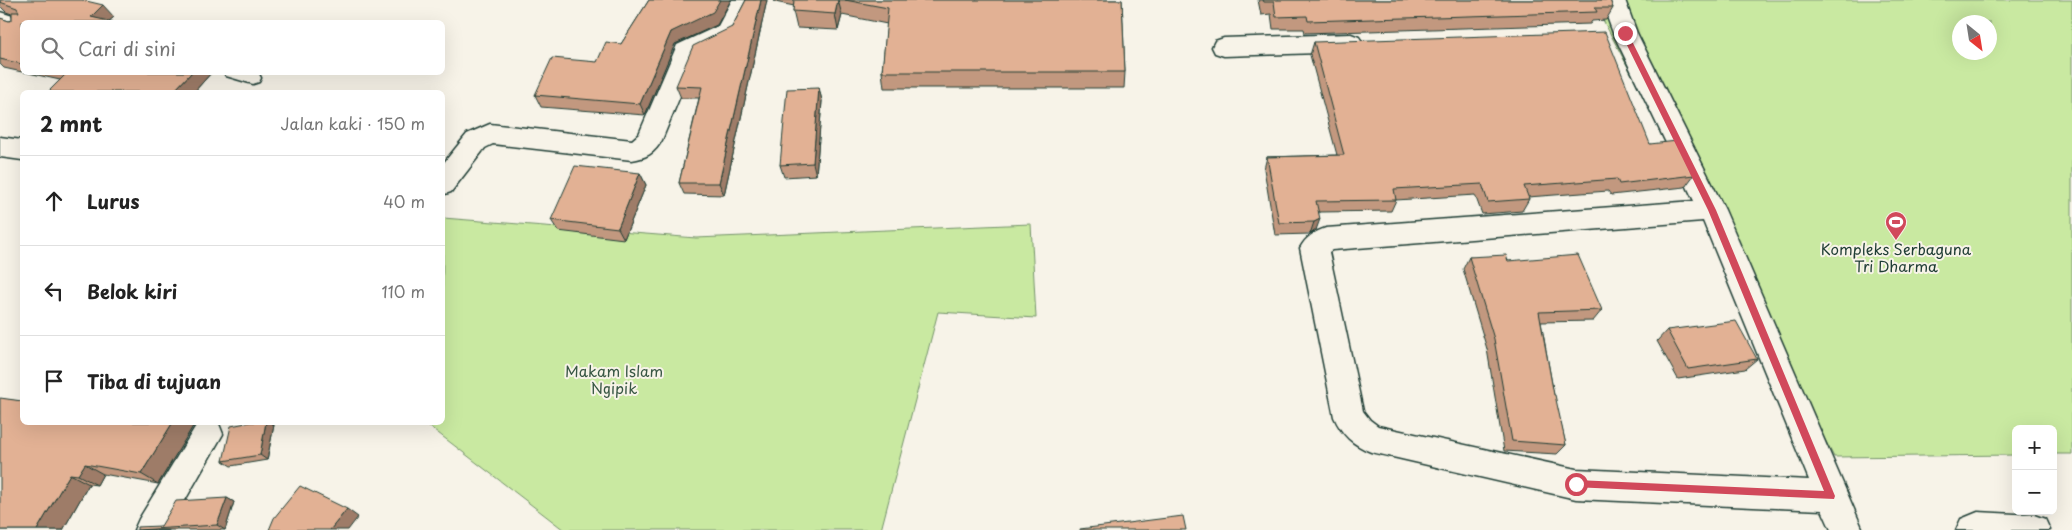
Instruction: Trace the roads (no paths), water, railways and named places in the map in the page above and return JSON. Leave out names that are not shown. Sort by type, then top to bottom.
[{"type":"street","points":[[445,181],[476,141],[490,134],[632,150],[639,149],[649,140],[686,51],[726,32],[744,0]]},
{"type":"street","points":[[1613,0],[1615,33],[1712,210],[1831,496],[1847,530]]},
{"type":"street","points":[[1224,47],[1370,42]]},
{"type":"street","points":[[0,147],[20,150]]},
{"type":"street","points":[[1712,210],[1326,239],[1314,248],[1349,417],[1359,430],[1371,438],[1576,484],[1831,496]]},
{"type":"street","points":[[150,530],[208,434]]},
{"type":"street","points":[[1972,530],[1978,527],[2034,530]]},
{"type":"lane","points":[[0,18],[20,24]]},
{"type":"lane","points":[[242,75],[253,78]]},
{"type":"place","name":"Kompleks Serbaguna Tri Dharma","points":[[1896,241]]},
{"type":"park label","name":"Makam Islam Ngipik","points":[[614,380]]}]
